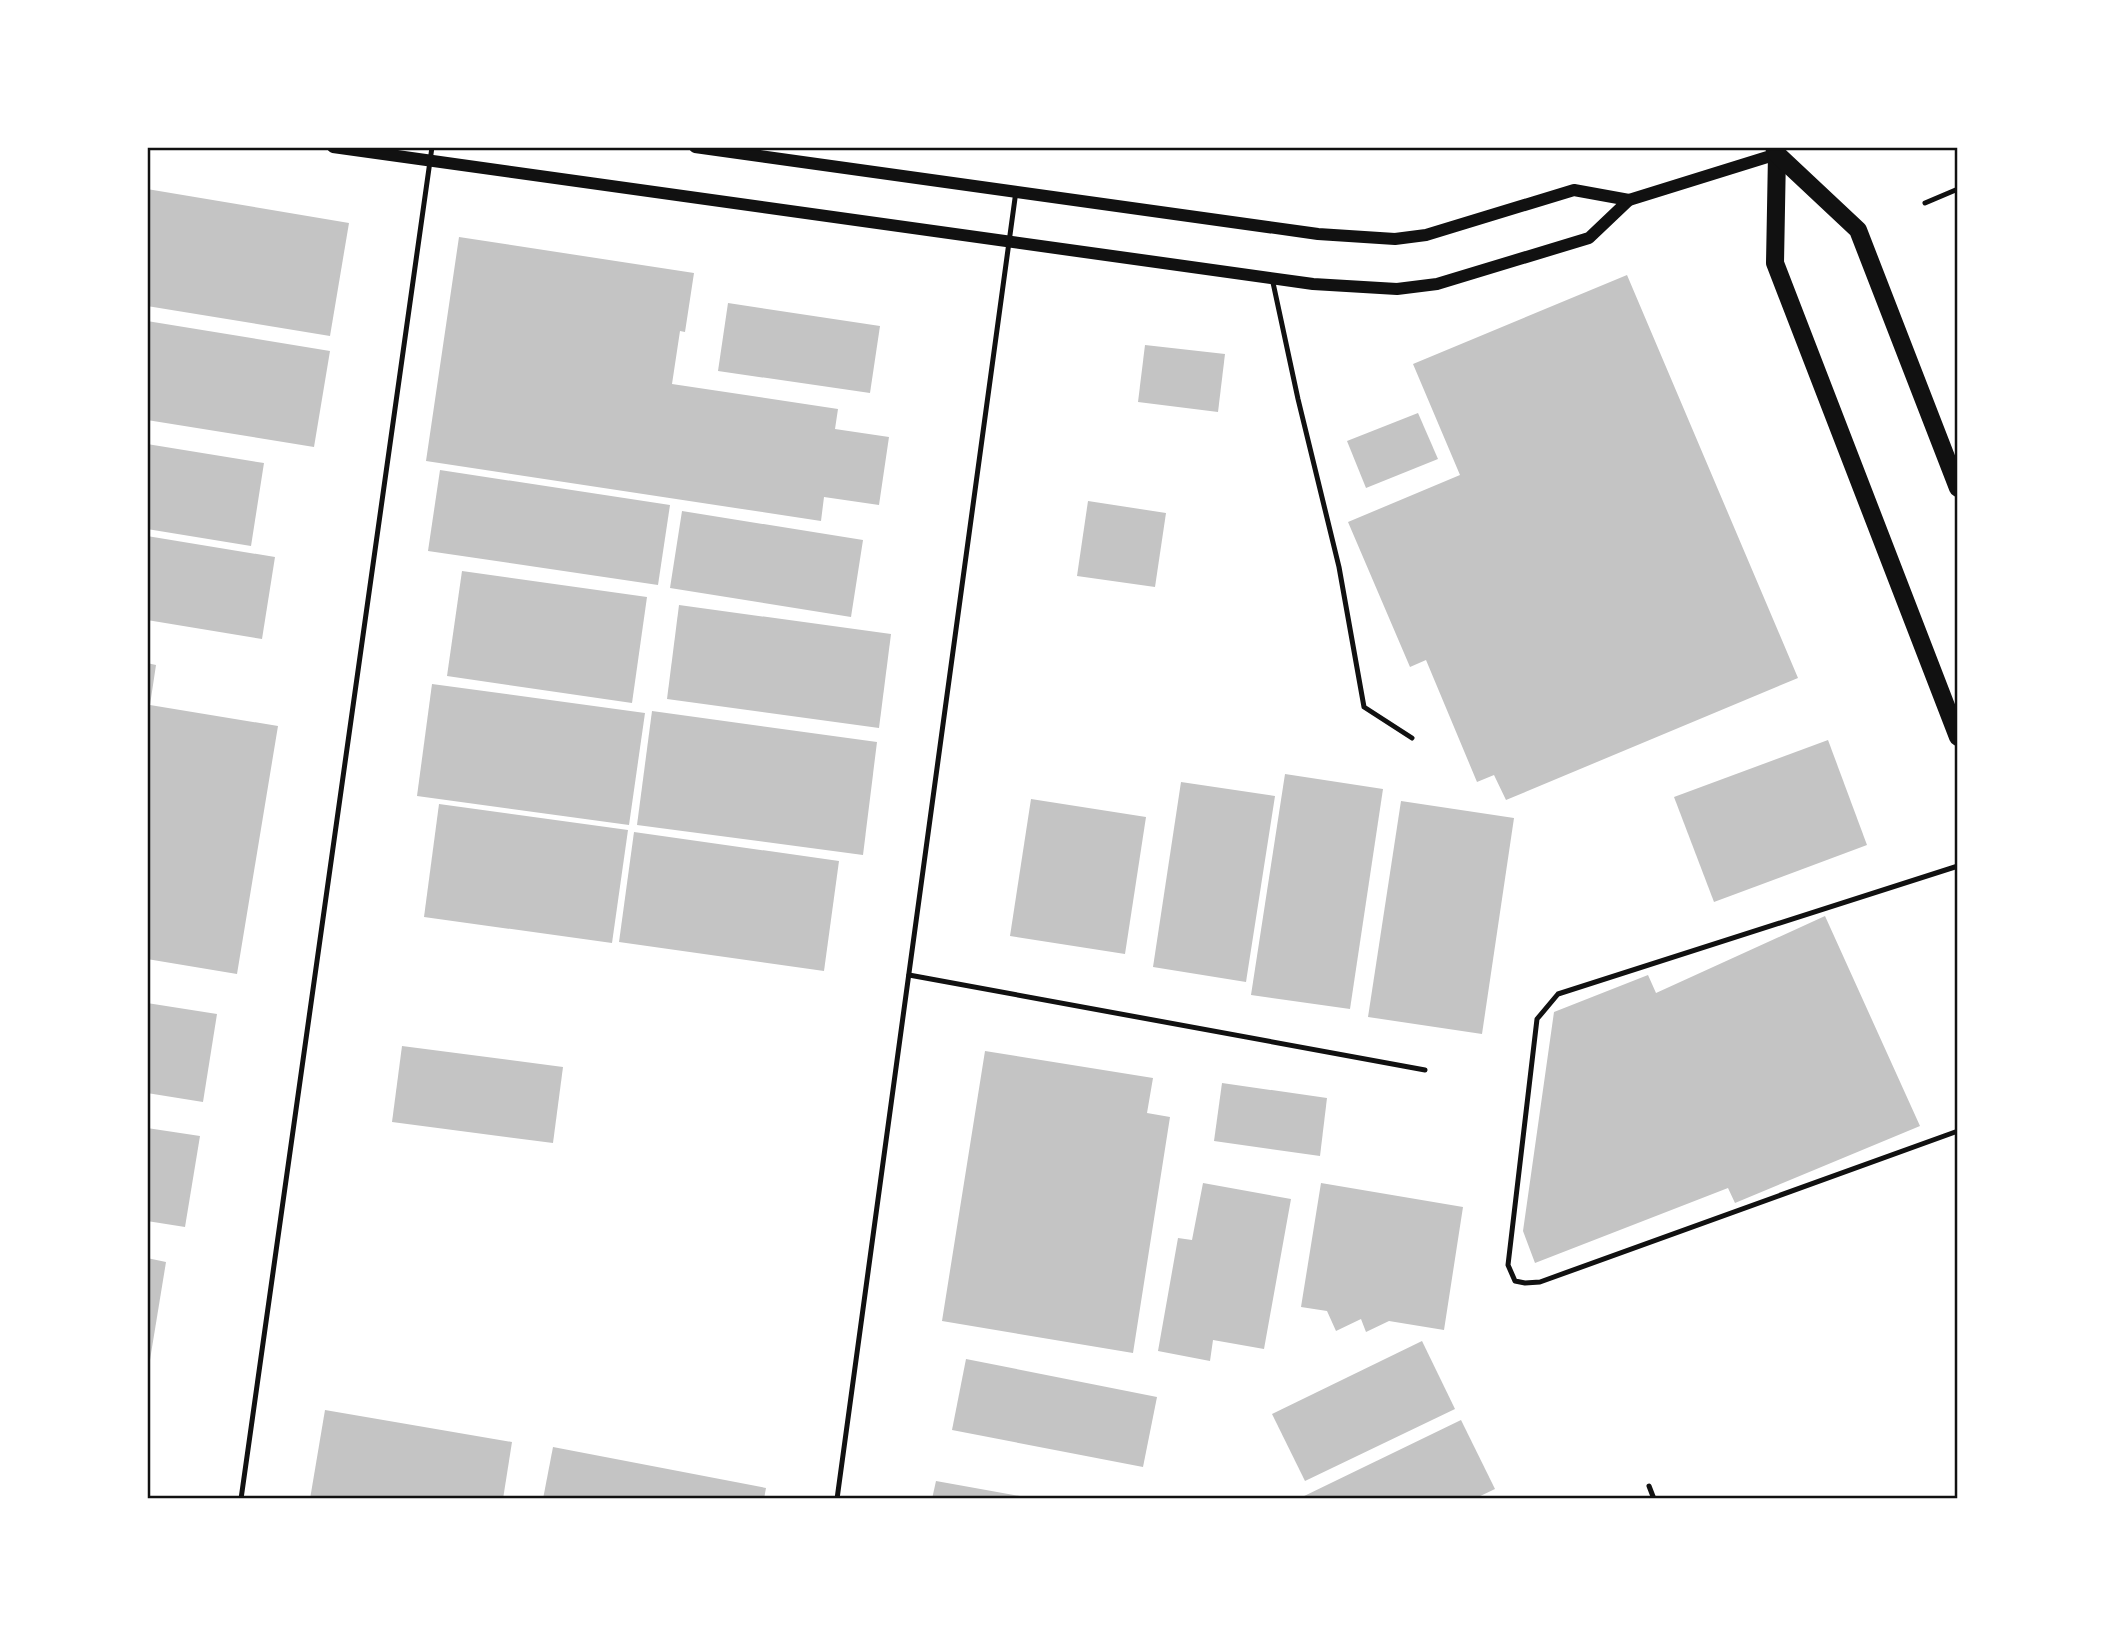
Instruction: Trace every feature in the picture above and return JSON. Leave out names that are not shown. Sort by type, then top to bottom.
[{"type":"main road","points":[[1776,150],[1858,230],[1958,488]]},
{"type":"main road","points":[[1776,150],[1775,264],[1958,737]]},
{"type":"street","points":[[333,147],[431,154],[1009,242],[1313,284],[1397,289],[1437,284],[1589,238],[1629,200],[1776,150]]},
{"type":"street","points":[[695,147],[1318,234],[1395,239],[1426,235],[1574,190],[1629,200]]},
{"type":"lane","points":[[241,1499],[431,154]]},
{"type":"lane","points":[[1925,203],[1958,189]]},
{"type":"lane","points":[[837,1499],[1016,191]]},
{"type":"lane","points":[[1272,278],[1298,400],[1339,567],[1364,707],[1412,738]]},
{"type":"lane","points":[[1958,866],[1558,994],[1537,1019],[1508,1265],[1515,1280],[1525,1283],[1540,1282],[1958,1131]]},
{"type":"lane","points":[[909,975],[1425,1070]]},
{"type":"lane","points":[[1649,1486],[1654,1499]]},
{"type":"building","points":[[147,189],[349,223],[330,336],[147,306]]},
{"type":"building","points":[[459,237],[694,273],[685,332],[680,331],[672,384],[838,409],[835,429],[889,437],[879,505],[824,497],[821,521],[426,461]]},
{"type":"building","points":[[1627,275],[1798,678],[1506,800],[1494,775],[1477,782],[1426,660],[1410,667],[1348,522],[1460,475],[1413,364]]},
{"type":"building","points":[[728,303],[880,326],[870,393],[718,371]]},
{"type":"building","points":[[147,321],[330,351],[314,447],[147,420]]},
{"type":"building","points":[[1145,345],[1225,354],[1218,412],[1138,402]]},
{"type":"building","points":[[1418,413],[1438,459],[1366,488],[1347,441]]},
{"type":"building","points":[[147,444],[264,463],[251,546],[147,529]]},
{"type":"building","points":[[440,470],[670,505],[658,585],[428,551]]},
{"type":"building","points":[[1088,501],[1166,513],[1155,587],[1077,576]]},
{"type":"building","points":[[682,511],[863,540],[851,617],[670,588]]},
{"type":"building","points":[[147,536],[275,557],[262,639],[147,620]]},
{"type":"building","points":[[462,571],[647,597],[632,703],[447,676]]},
{"type":"building","points":[[679,605],[891,634],[879,728],[667,699]]},
{"type":"building","points":[[147,663],[156,665],[150,705],[278,726],[237,974],[147,959]]},
{"type":"building","points":[[432,684],[645,713],[629,825],[417,796]]},
{"type":"building","points":[[652,711],[877,742],[863,855],[637,825]]},
{"type":"building","points":[[1828,740],[1867,845],[1714,902],[1674,797]]},
{"type":"building","points":[[1285,774],[1383,789],[1350,1009],[1251,995]]},
{"type":"building","points":[[1181,782],[1275,796],[1246,982],[1153,967]]},
{"type":"building","points":[[1031,799],[1146,817],[1125,954],[1010,936]]},
{"type":"building","points":[[1401,801],[1514,818],[1482,1034],[1368,1017]]},
{"type":"building","points":[[439,804],[628,830],[612,943],[424,917]]},
{"type":"building","points":[[634,832],[839,861],[824,971],[619,942]]},
{"type":"building","points":[[1825,916],[1920,1126],[1735,1203],[1728,1188],[1535,1263],[1523,1231],[1554,1012],[1648,975],[1656,993]]},
{"type":"building","points":[[147,1003],[217,1014],[203,1102],[147,1093]]},
{"type":"building","points":[[402,1046],[563,1067],[553,1143],[392,1122]]},
{"type":"building","points":[[985,1051],[1153,1078],[1147,1113],[1170,1117],[1133,1353],[942,1321]]},
{"type":"building","points":[[1222,1083],[1327,1098],[1320,1156],[1214,1141]]},
{"type":"building","points":[[147,1128],[200,1136],[185,1227],[147,1221]]},
{"type":"building","points":[[1203,1183],[1291,1199],[1264,1349],[1213,1340],[1210,1361],[1158,1351],[1178,1238],[1192,1240]]},
{"type":"building","points":[[1321,1183],[1463,1207],[1444,1330],[1389,1321],[1366,1332],[1361,1319],[1336,1331],[1327,1311],[1301,1307]]},
{"type":"building","points":[[147,1258],[166,1262],[148,1372],[147,1371]]},
{"type":"building","points":[[1422,1341],[1455,1409],[1305,1481],[1272,1414]]},
{"type":"building","points":[[966,1359],[1157,1397],[1143,1467],[952,1430]]},
{"type":"building","points":[[325,1410],[512,1442],[503,1499],[310,1499]]},
{"type":"building","points":[[1461,1420],[1495,1489],[1474,1499],[1298,1499]]},
{"type":"building","points":[[553,1447],[766,1488],[764,1499],[543,1499]]},
{"type":"building","points":[[936,1481],[1031,1498],[1031,1499],[932,1499]]}]
